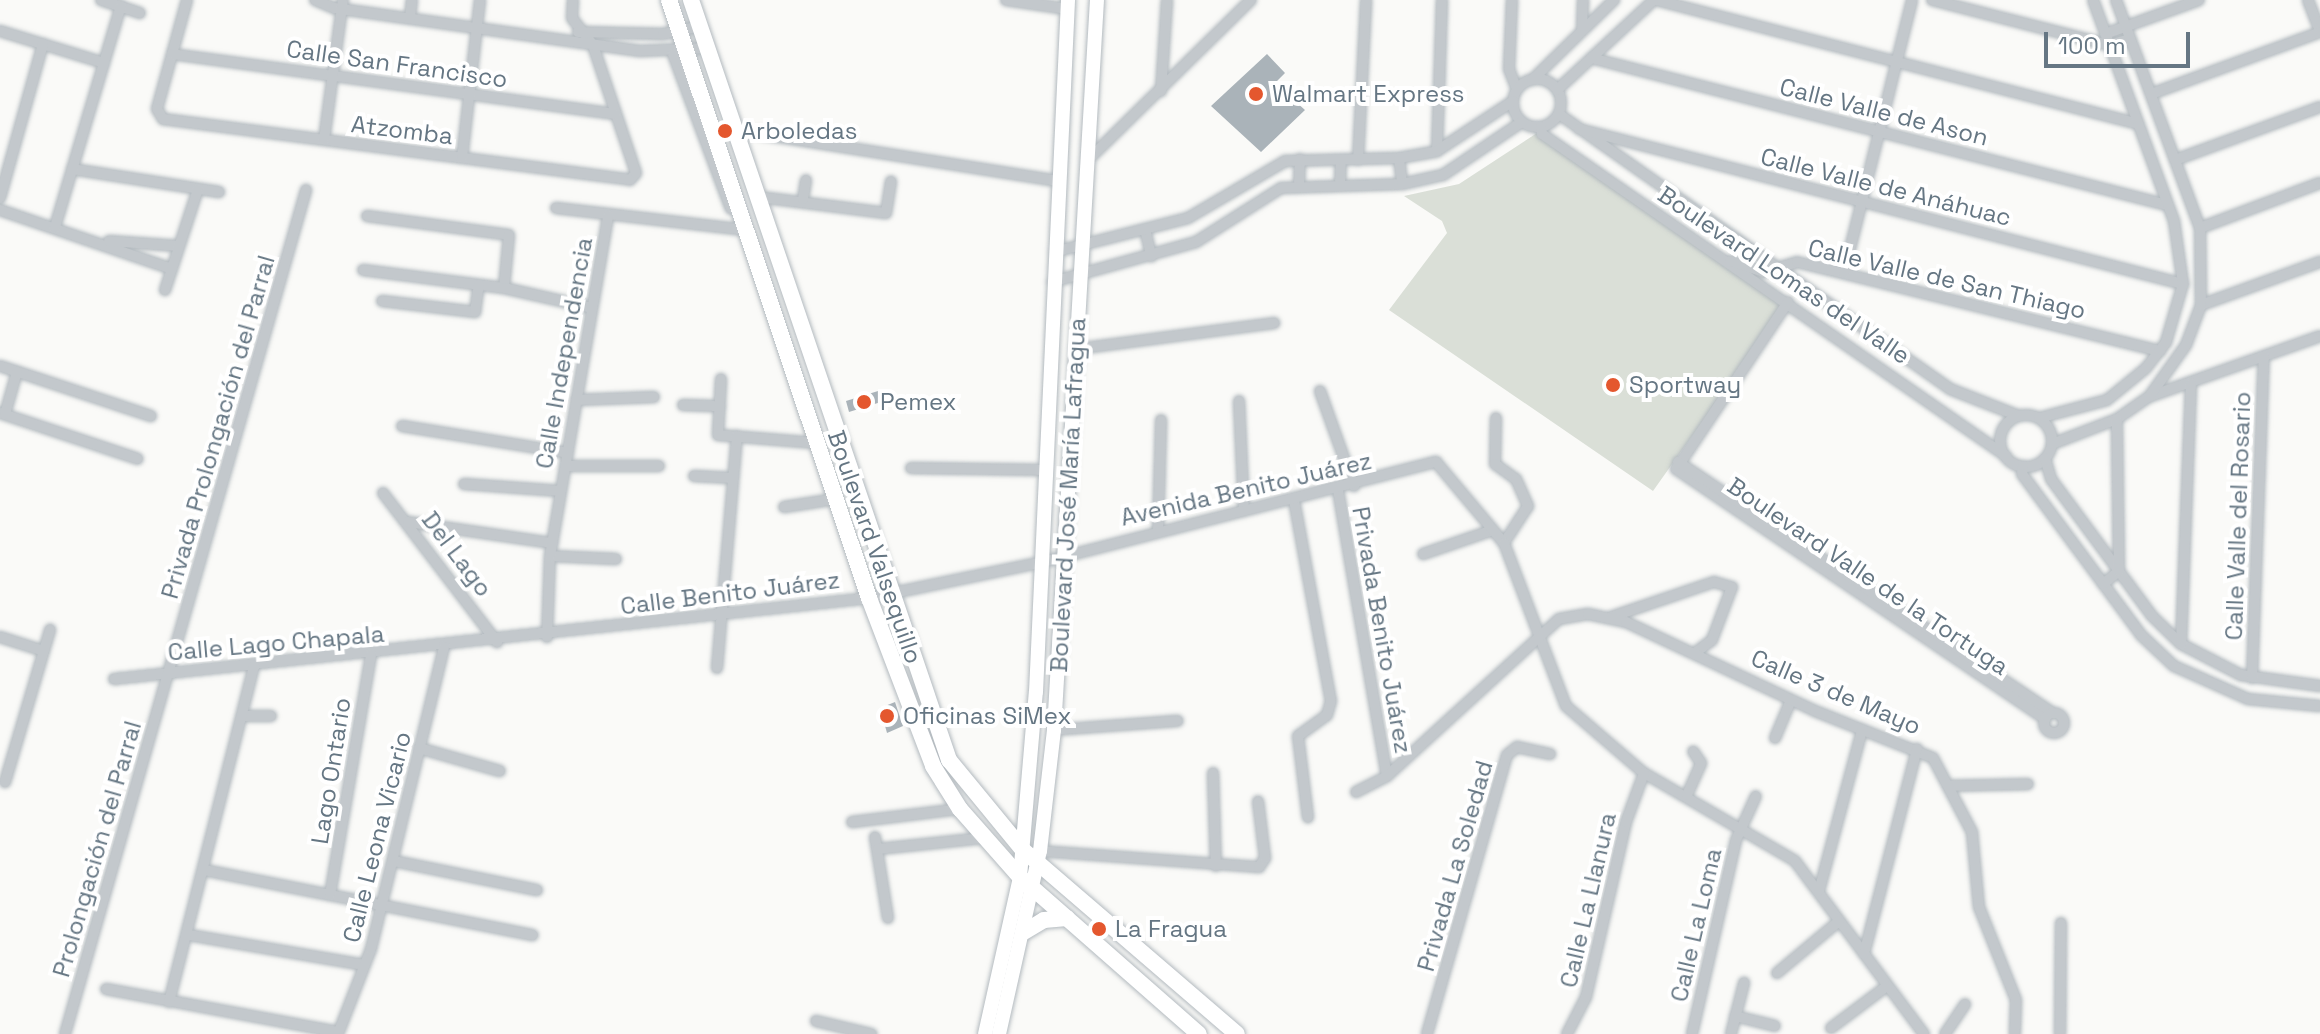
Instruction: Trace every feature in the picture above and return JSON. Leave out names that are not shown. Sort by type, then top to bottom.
[{"type":"main road","name":"Boulevard Valsequillo","points":[[669,0],[679,31],[680,53],[746,230],[869,598],[933,766],[983,838],[1026,882],[1199,1034]]},
{"type":"main road","name":"Boulevard Valsequillo","points":[[691,0],[890,594],[949,760],[1033,855],[1237,1034]]},
{"type":"main road","name":"Boulevard José María Lafragua","points":[[985,1034],[1033,855],[1054,730],[1097,0]]},
{"type":"main road","name":"Boulevard José María Lafragua","points":[[1033,855],[1052,282],[1068,4]]},
{"type":"main road","name":"Boulevard José María Lafragua","points":[[999,1034],[1024,932],[1026,882]]},
{"type":"main road","points":[[1024,932],[1044,920],[1067,918]]},
{"type":"street","points":[[101,0],[140,13]]},
{"type":"street","points":[[172,54],[187,0]]},
{"type":"street","points":[[315,0],[410,18],[593,45],[680,53],[708,48]]},
{"type":"street","points":[[410,18],[412,0]]},
{"type":"street","points":[[462,158],[480,0]]},
{"type":"street","points":[[573,0],[572,18],[593,45],[616,114]]},
{"type":"street","points":[[1006,0],[1068,4]]},
{"type":"street","points":[[1161,91],[1167,0]]},
{"type":"street","points":[[1358,160],[1366,0]]},
{"type":"street","points":[[1437,151],[1442,0]]},
{"type":"street","points":[[1512,0],[1509,69],[1517,90]]},
{"type":"street","points":[[1582,30],[1583,0]]},
{"type":"street","points":[[1054,252],[1188,218],[1268,165],[1300,159],[1399,158],[1437,151],[1513,101],[1517,90],[1532,80],[1614,0]]},
{"type":"street","points":[[1557,90],[1655,0],[2138,124]]},
{"type":"street","points":[[1844,273],[1912,0]]},
{"type":"street","points":[[1932,0],[2109,45],[2199,0]]},
{"type":"street","points":[[2023,466],[2006,456],[2001,437],[2019,416],[2039,418],[2107,400],[2160,351],[2183,284],[2179,239],[2093,0]]},
{"type":"street","points":[[2116,0],[2200,228],[2201,305],[2186,345],[2149,397]]},
{"type":"street","points":[[2151,94],[2320,32],[2308,0]]},
{"type":"street","points":[[1089,159],[1161,91],[1246,2]]},
{"type":"street","points":[[324,140],[342,5]]},
{"type":"street","points":[[55,227],[121,6]]},
{"type":"street","points":[[566,40],[580,30],[679,31],[700,26]]},
{"type":"street","points":[[0,31],[104,63]]},
{"type":"street","points":[[2105,34],[2128,33]]},
{"type":"street","points":[[0,198],[43,44]]},
{"type":"street","points":[[680,53],[731,209]]},
{"type":"street","name":"Calle San Francisco","points":[[172,54],[616,114]]},
{"type":"street","name":"Atzomba","points":[[172,54],[157,109],[163,119],[635,177],[616,114]]},
{"type":"street","name":"Calle Valle de Ason","points":[[1591,58],[2167,205]]},
{"type":"street","points":[[1532,80],[1557,90]]},
{"type":"street","points":[[1522,122],[1541,127],[1559,114],[1557,90]]},
{"type":"street","points":[[1513,101],[1522,122]]},
{"type":"street","points":[[2175,160],[2320,107]]},
{"type":"street","name":"Boulevard Lomas del Valle","points":[[1559,114],[1950,389],[2019,416]]},
{"type":"street","points":[[1052,282],[1082,278],[1222,230],[1271,193],[1299,185],[1402,184],[1465,166],[1522,122]]},
{"type":"street","name":"Boulevard Lomas del Valle","points":[[1541,127],[1542,134],[2006,456]]},
{"type":"street","name":"Calle Valle de Anáhuac","points":[[1579,129],[2183,284]]},
{"type":"street","points":[[736,130],[1058,181]]},
{"type":"street","points":[[1399,158],[1402,184]]},
{"type":"street","points":[[1299,185],[1300,159]]},
{"type":"street","points":[[1340,184],[1341,160]]},
{"type":"street","points":[[72,169],[219,192]]},
{"type":"street","points":[[803,199],[806,180]]},
{"type":"street","points":[[759,197],[842,200],[886,213],[891,181]]},
{"type":"street","points":[[2200,228],[2320,183]]},
{"type":"street","points":[[165,290],[198,189]]},
{"type":"street","name":"Privada Prolongación del Parral","points":[[167,674],[306,190]]},
{"type":"street","points":[[556,208],[608,215]]},
{"type":"street","points":[[0,210],[95,240],[172,269]]},
{"type":"street","name":"Calle Independencia","points":[[547,637],[550,556],[608,215],[746,230]]},
{"type":"street","points":[[367,216],[509,235],[504,288]]},
{"type":"street","points":[[1145,229],[1151,256]]},
{"type":"street","points":[[95,240],[179,246]]},
{"type":"street","name":"Calle Valle de San Thiago","points":[[1727,260],[1763,272],[1780,270],[1797,262],[2160,351]]},
{"type":"street","points":[[2201,305],[2320,262]]},
{"type":"street","points":[[363,270],[504,288],[592,308]]},
{"type":"street","points":[[1771,291],[1780,270]]},
{"type":"street","points":[[382,301],[475,312],[479,285]]},
{"type":"street","name":"Boulevard Valle de la Tortuga","points":[[1788,302],[1678,462],[1678,473],[2049,716]]},
{"type":"street","points":[[1077,349],[1274,323]]},
{"type":"street","points":[[2320,336],[2149,397],[2117,419],[2052,444],[2045,458],[2051,479],[2112,556],[2119,571],[2181,644],[2252,678],[2320,686]]},
{"type":"street","name":"Calle Valle del Rosario","points":[[2252,678],[2264,356]]},
{"type":"street","points":[[0,366],[151,416]]},
{"type":"street","points":[[17,372],[2,413],[138,459]]},
{"type":"street","points":[[721,379],[718,435],[816,443]]},
{"type":"street","points":[[2181,644],[2191,383]]},
{"type":"street","name":"Privada Benito Juárez","points":[[1320,391],[1354,486]]},
{"type":"street","points":[[576,400],[654,397]]},
{"type":"street","points":[[1239,401],[1244,511]]},
{"type":"street","points":[[683,405],[720,406]]},
{"type":"street","points":[[1496,418],[1495,464],[1516,479],[1528,506],[1504,543]]},
{"type":"street","points":[[2039,418],[2052,444]]},
{"type":"street","points":[[2094,572],[2112,556],[2117,419]]},
{"type":"street","points":[[1158,530],[1161,420]]},
{"type":"street","points":[[402,426],[424,427],[568,453]]},
{"type":"street","points":[[717,668],[737,436]]},
{"type":"street","points":[[2023,466],[2045,458]]},
{"type":"street","name":"Avenida Benito Juárez","points":[[1065,554],[1338,490],[1436,462],[1493,530]]},
{"type":"street","points":[[565,466],[659,466]]},
{"type":"street","points":[[2023,466],[2022,474],[2141,635],[2187,674],[2248,699],[2320,706]]},
{"type":"street","points":[[911,468],[1046,470]]},
{"type":"street","points":[[694,476],[733,478]]},
{"type":"street","points":[[464,484],[561,491]]},
{"type":"street","name":"Privada Benito Juárez","points":[[1338,490],[1387,776]]},
{"type":"street","name":"Del Lago","points":[[383,493],[497,642]]},
{"type":"street","points":[[784,507],[835,499]]},
{"type":"street","points":[[1294,500],[1331,701],[1327,715],[1298,736],[1308,817]]},
{"type":"street","points":[[408,522],[552,543]]},
{"type":"street","points":[[1423,554],[1493,530],[1504,543],[1566,706],[1644,773],[1741,826],[1795,861],[1924,1034]]},
{"type":"street","name":"Calle Benito Juárez","points":[[444,647],[869,598],[1043,562],[1065,554]]},
{"type":"street","points":[[550,556],[616,559]]},
{"type":"street","points":[[2103,584],[2119,571]]},
{"type":"street","points":[[1611,617],[1714,582],[1732,587],[1712,640],[1695,653]]},
{"type":"street","name":"Calle 3 de Mayo","points":[[1538,633],[1559,619],[1611,617],[1695,653],[1791,700],[1933,758],[1972,832],[1979,907],[2016,1000],[2015,1034]]},
{"type":"street","points":[[5,782],[50,630]]},
{"type":"street","points":[[1356,792],[1387,776],[1538,633]]},
{"type":"street","points":[[0,637],[44,651]]},
{"type":"street","name":"Calle Lago Chapala","points":[[114,679],[444,647]]},
{"type":"street","name":"Calle Leona Vicario","points":[[338,1033],[382,906],[444,647]]},
{"type":"street","name":"Lago Ontario","points":[[330,895],[371,654]]},
{"type":"street","points":[[169,1002],[245,716],[254,666]]},
{"type":"street","name":"Prolongación del Parral","points":[[65,1034],[167,674]]},
{"type":"street","points":[[1775,738],[1791,700]]},
{"type":"street","points":[[245,716],[271,716]]},
{"type":"street","points":[[1054,730],[1178,721]]},
{"type":"street","points":[[1819,891],[1862,730]]},
{"type":"street","name":"Privada La Soledad","points":[[1427,1034],[1507,755],[1517,747],[1550,754]]},
{"type":"street","points":[[419,748],[500,771]]},
{"type":"street","points":[[1864,954],[1917,749]]},
{"type":"street","points":[[1687,795],[1701,763],[1693,751]]},
{"type":"street","points":[[0,753],[12,757]]},
{"type":"street","points":[[1213,773],[1216,866]]},
{"type":"street","name":"Calle La Llanura","points":[[1567,1034],[1586,997],[1626,822],[1644,773]]},
{"type":"street","points":[[1948,786],[2028,784]]},
{"type":"street","name":"Calle La Loma","points":[[1692,1034],[1741,826],[1756,796]]},
{"type":"street","points":[[1033,855],[1216,866],[1263,865],[1258,801]]},
{"type":"street","points":[[852,822],[960,809]]},
{"type":"street","points":[[875,837],[888,918]]},
{"type":"street","points":[[878,849],[983,838]]},
{"type":"street","points":[[394,861],[537,890]]},
{"type":"street","points":[[204,870],[533,935]]},
{"type":"street","points":[[1777,973],[1838,922]]},
{"type":"street","points":[[2060,1034],[2061,923]]},
{"type":"street","points":[[189,935],[364,965]]},
{"type":"street","points":[[1731,1034],[1744,983]]},
{"type":"street","points":[[1831,1028],[1887,986]]},
{"type":"street","points":[[106,989],[338,1033]]},
{"type":"street","points":[[1945,1034],[1965,1004]]},
{"type":"street","points":[[1735,1016],[1775,1026]]},
{"type":"street","points":[[816,1021],[871,1034]]},
{"type":"shaded area","name":"Sportway","points":[[1537,133],[1785,305],[1653,491],[1389,310],[1447,233],[1442,221],[1404,196],[1459,184]]},
{"type":"building","name":"Walmart Express","points":[[1267,54],[1285,73],[1275,83],[1305,110],[1261,152],[1211,106]]},
{"type":"building","name":"Pemex","points":[[878,391],[881,402],[849,412],[846,401]]},
{"type":"building","name":"Oficinas SiMex","points":[[895,702],[903,726],[887,733],[880,708]]},
{"type":"place","name":"Walmart Express","points":[[1256,94]]},
{"type":"place","name":"Arboledas","points":[[725,131]]},
{"type":"place","name":"Sportway","points":[[1613,385]]},
{"type":"place","name":"Pemex","points":[[864,402]]},
{"type":"place","name":"Oficinas SiMex","points":[[887,716]]},
{"type":"place","name":"La Fragua","points":[[1099,929]]}]
